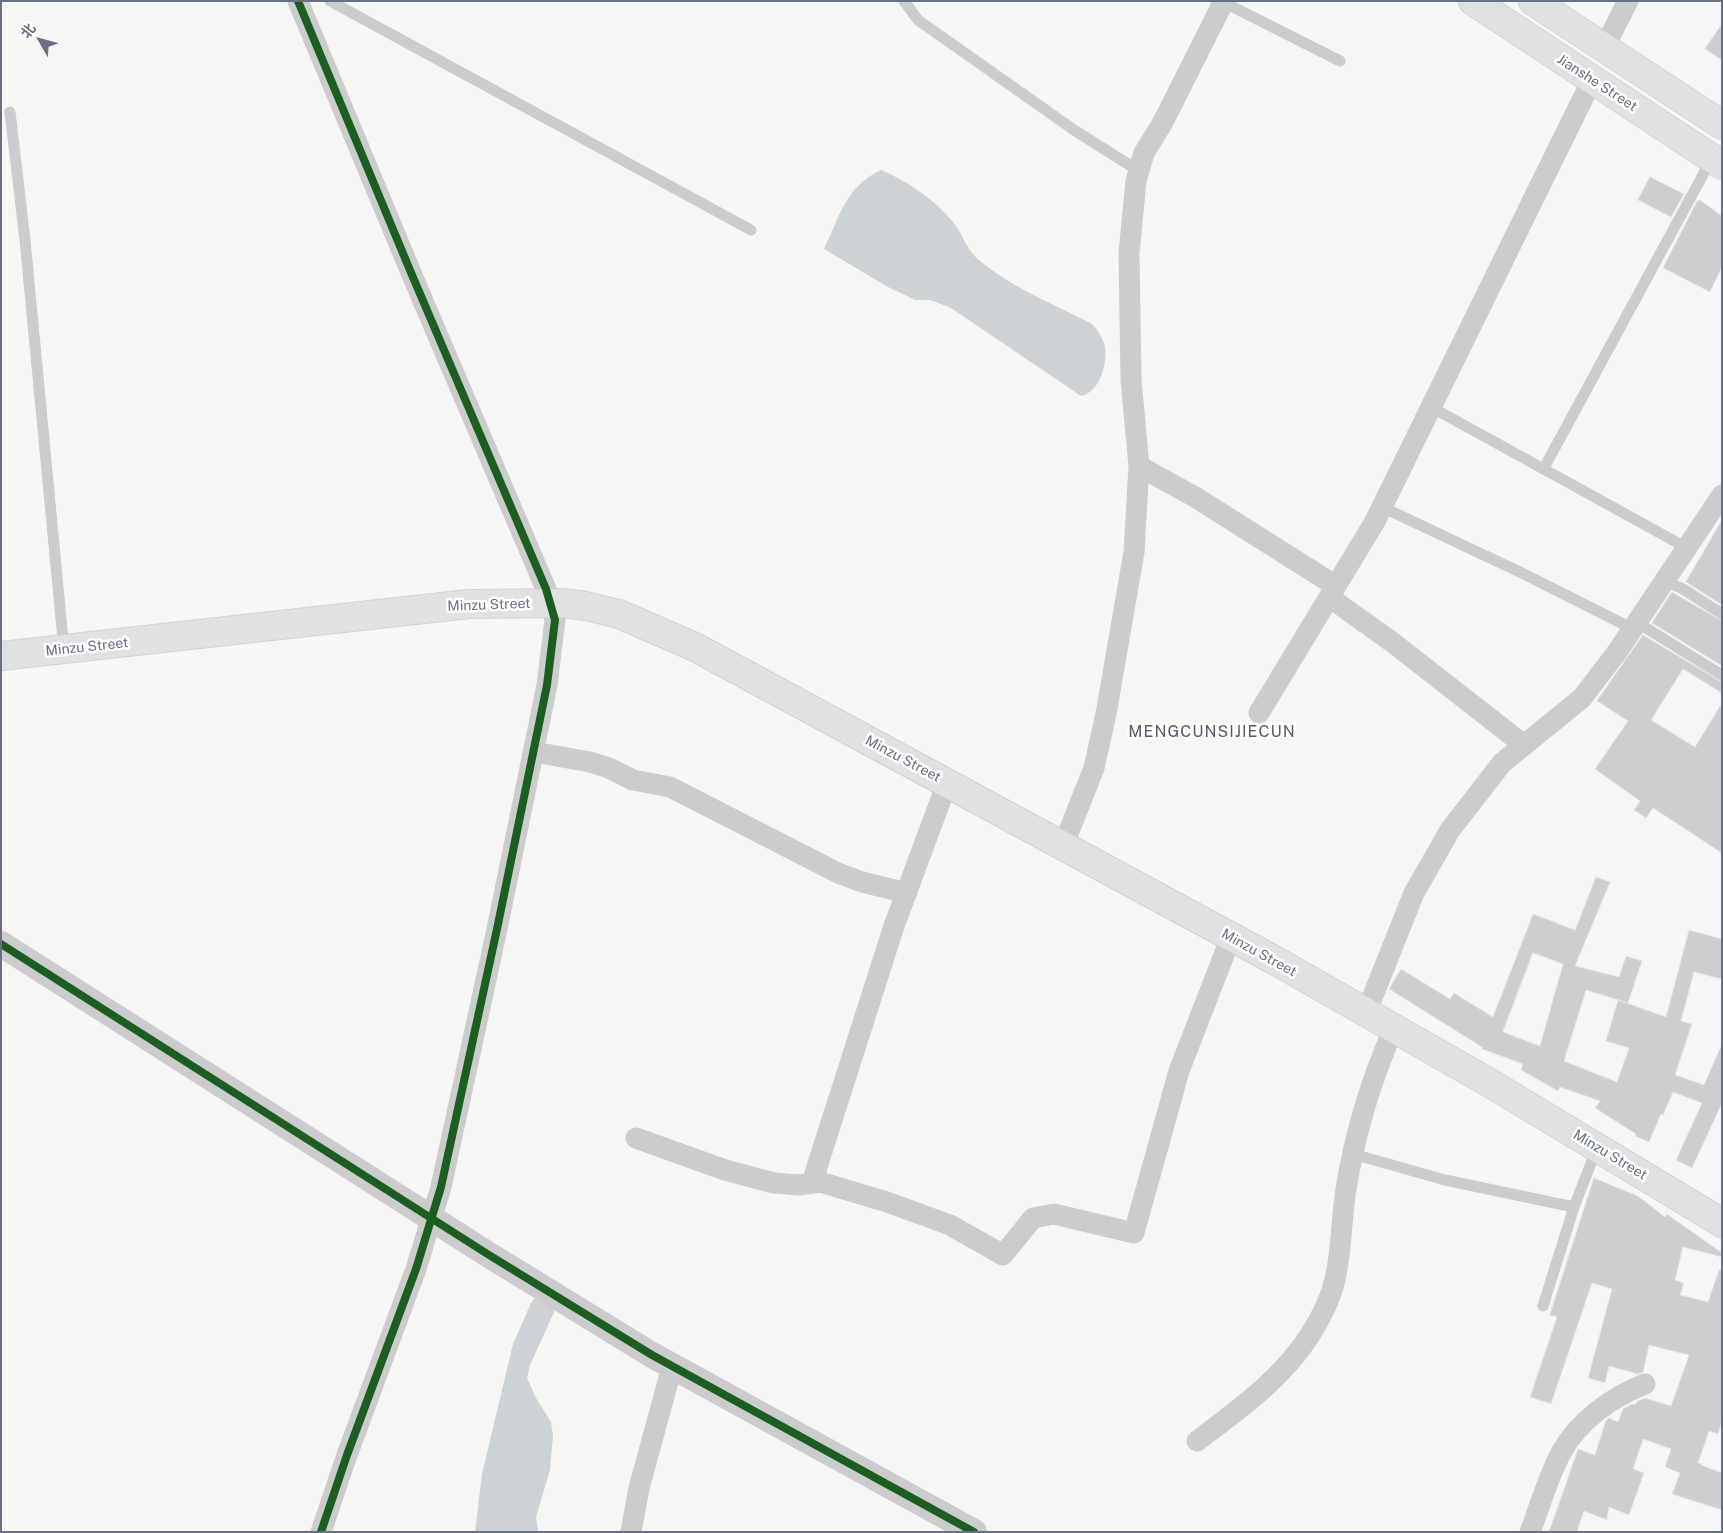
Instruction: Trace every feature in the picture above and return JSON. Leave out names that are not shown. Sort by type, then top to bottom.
[{"type":"main road","name":"Jianshe Street","points":[[1473,1],[1717,161]]},
{"type":"main road","points":[[1533,1],[1722,125]]},
{"type":"main road","name":"Minzu Street","points":[[1,656],[469,604],[550,603],[586,606],[619,614],[695,647],[1231,937],[1490,1083],[1722,1223]]},
{"type":"street","points":[[298,1],[546,589],[555,620],[547,685],[534,752],[446,1168],[416,1269],[347,1455],[321,1532]]},
{"type":"street","points":[[1604,48],[1628,1]]},
{"type":"street","points":[[1063,846],[1094,768],[1106,714],[1134,552],[1140,466],[1131,380],[1129,253],[1136,182],[1144,153],[1163,122],[1223,2]]},
{"type":"street","points":[[1259,713],[1333,592],[1382,507],[1592,80]]},
{"type":"street","points":[[1140,466],[1195,497],[1333,592],[1392,642],[1524,745]]},
{"type":"street","points":[[1366,1013],[1414,893],[1431,860],[1450,830],[1502,763],[1582,698],[1635,626],[1722,495]]},
{"type":"street","points":[[534,752],[590,762],[609,768],[632,780],[670,788],[838,873],[862,882],[906,893]]},
{"type":"street","points":[[820,1182],[815,1173],[894,926],[947,784]]},
{"type":"street","points":[[636,1138],[725,1170],[774,1183],[798,1186],[820,1182],[887,1202],[950,1225],[1003,1255],[1033,1218],[1054,1214],[1134,1233],[1178,1072],[1231,937]]},
{"type":"street","points":[[1,944],[432,1218],[672,1367],[974,1532]]},
{"type":"street","points":[[1197,1442],[1266,1387],[1310,1335],[1325,1307],[1335,1280],[1346,1190],[1353,1154],[1365,1106],[1379,1062],[1394,1028]]},
{"type":"street","points":[[631,1532],[639,1488],[672,1367]]},
{"type":"street","points":[[1530,1532],[1561,1453],[1573,1434],[1584,1421],[1628,1390],[1644,1384]]},
{"type":"lane","points":[[330,1],[751,230]]},
{"type":"lane","points":[[904,1],[918,20],[1074,130],[1139,171]]},
{"type":"lane","points":[[1223,2],[1340,61]]},
{"type":"lane","points":[[10,112],[26,250],[64,650]]},
{"type":"lane","points":[[1544,468],[1717,161]]},
{"type":"lane","points":[[1431,407],[1687,548]]},
{"type":"lane","points":[[1382,507],[1635,626],[1722,675]]},
{"type":"lane","points":[[1666,581],[1683,589],[1722,614]]},
{"type":"lane","points":[[1544,1306],[1574,1207],[1597,1148]]},
{"type":"lane","points":[[1353,1154],[1445,1180],[1574,1207]]},
{"type":"shaded area","points":[[881,170],[911,186],[941,209],[956,226],[972,253],[992,270],[1019,287],[1092,324],[1103,340],[1105,347],[1105,362],[1101,377],[1093,389],[1081,396],[951,308],[930,300],[915,300],[888,287],[824,249],[851,194],[869,177]]},
{"type":"shaded area","points":[[536,1296],[555,1310],[530,1365],[527,1378],[536,1398],[551,1422],[553,1436],[550,1470],[536,1517],[538,1532],[475,1532],[482,1474],[513,1344]]},
{"type":"building","points":[[1722,24],[1722,60],[1705,49]]},
{"type":"building","points":[[1650,177],[1684,194],[1671,217],[1638,200]]},
{"type":"building","points":[[1700,200],[1722,216],[1722,267],[1710,292],[1663,268],[1697,201]]},
{"type":"building","points":[[1722,520],[1722,605],[1686,582]]},
{"type":"building","points":[[1672,592],[1722,621],[1722,666],[1652,623]]},
{"type":"building","points":[[1643,635],[1722,682],[1722,693],[1683,669],[1651,720],[1695,747],[1722,703],[1722,853],[1653,808],[1646,818],[1634,810],[1640,801],[1595,769],[1628,721],[1597,701]]},
{"type":"building","points":[[1596,877],[1610,882],[1575,966],[1619,977],[1626,956],[1642,961],[1628,1003],[1586,990],[1564,1061],[1617,1082],[1629,1048],[1606,1041],[1618,1000],[1666,1017],[1689,930],[1722,939],[1722,979],[1694,972],[1681,1021],[1692,1024],[1675,1075],[1704,1085],[1722,1044],[1722,1103],[1692,1168],[1676,1160],[1702,1103],[1673,1092],[1649,1142],[1635,1136],[1636,1134],[1595,1108],[1600,1101],[1560,1087],[1558,1091],[1521,1070],[1523,1064],[1482,1049],[1482,1047],[1389,989],[1401,969],[1450,999],[1454,993],[1493,1017],[1533,914],[1575,930]],"holes":[[[1533,953],[1563,964],[1540,1046],[1503,1032]]]},
{"type":"building","points":[[1594,1178],[1638,1196],[1665,1217],[1667,1214],[1722,1253],[1722,1257],[1683,1247],[1675,1280],[1684,1283],[1680,1295],[1708,1302],[1719,1270],[1722,1271],[1722,1421],[1718,1434],[1709,1431],[1698,1463],[1722,1473],[1722,1510],[1672,1494],[1680,1473],[1665,1467],[1671,1449],[1643,1439],[1633,1469],[1644,1473],[1629,1515],[1609,1507],[1607,1520],[1584,1511],[1577,1532],[1549,1532],[1578,1449],[1595,1455],[1606,1420],[1609,1418],[1618,1422],[1623,1409],[1632,1404],[1634,1405],[1638,1401],[1645,1398],[1671,1406],[1689,1355],[1649,1345],[1643,1372],[1638,1374],[1609,1366],[1605,1383],[1588,1378],[1612,1289],[1592,1283],[1551,1404],[1530,1397],[1557,1317],[1550,1315]]},
{"type":"cycle path","points":[[298,1],[546,589],[555,620],[547,685],[441,1187],[416,1269],[347,1455],[321,1532]]},
{"type":"cycle path","points":[[1,944],[489,1255],[652,1355],[974,1532]]},
{"type":"district","name":"MENGCUNSIJIECUN","points":[[1212,732]]}]
